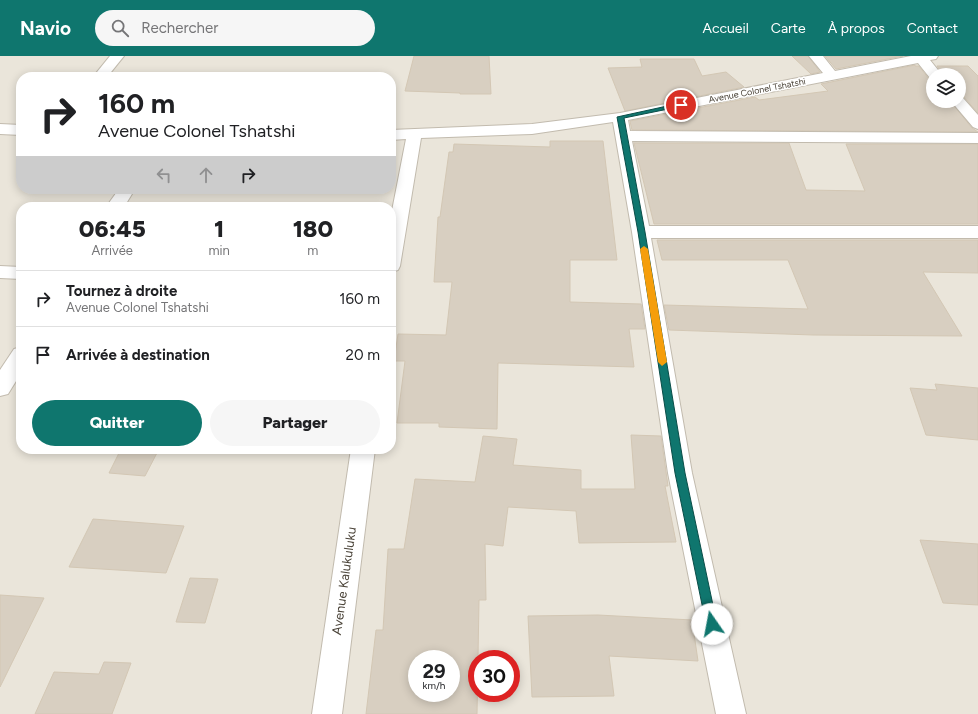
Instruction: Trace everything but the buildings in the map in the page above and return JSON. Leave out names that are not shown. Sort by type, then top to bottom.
[{"type":"street","points":[[104,72],[116,56]]},
{"type":"street","points":[[816,56],[832,76]]},
{"type":"street","points":[[926,57],[932,68]]},
{"type":"street","name":"Avenue Colonel Tshatshi","points":[[396,135],[622,127],[832,76],[926,57]]},
{"type":"street","points":[[964,108],[978,124]]},
{"type":"street","points":[[730,714],[680,473],[641,232],[622,127],[978,138]]},
{"type":"street","points":[[0,129],[16,130]]},
{"type":"street","points":[[396,238],[414,135]]},
{"type":"street","points":[[641,232],[978,232]]},
{"type":"street","points":[[0,272],[16,272]]},
{"type":"street","points":[[0,388],[16,364]]},
{"type":"street","name":"Avenue Kalukuluku","points":[[327,714],[362,454]]},
{"type":"shaded area","points":[[0,56],[978,56],[978,714],[0,714]]},
{"type":"slow traffic","points":[[644,249],[662,362]]},
{"type":"route","points":[[681,105],[620,117],[641,232],[680,473],[712,624]]}]
